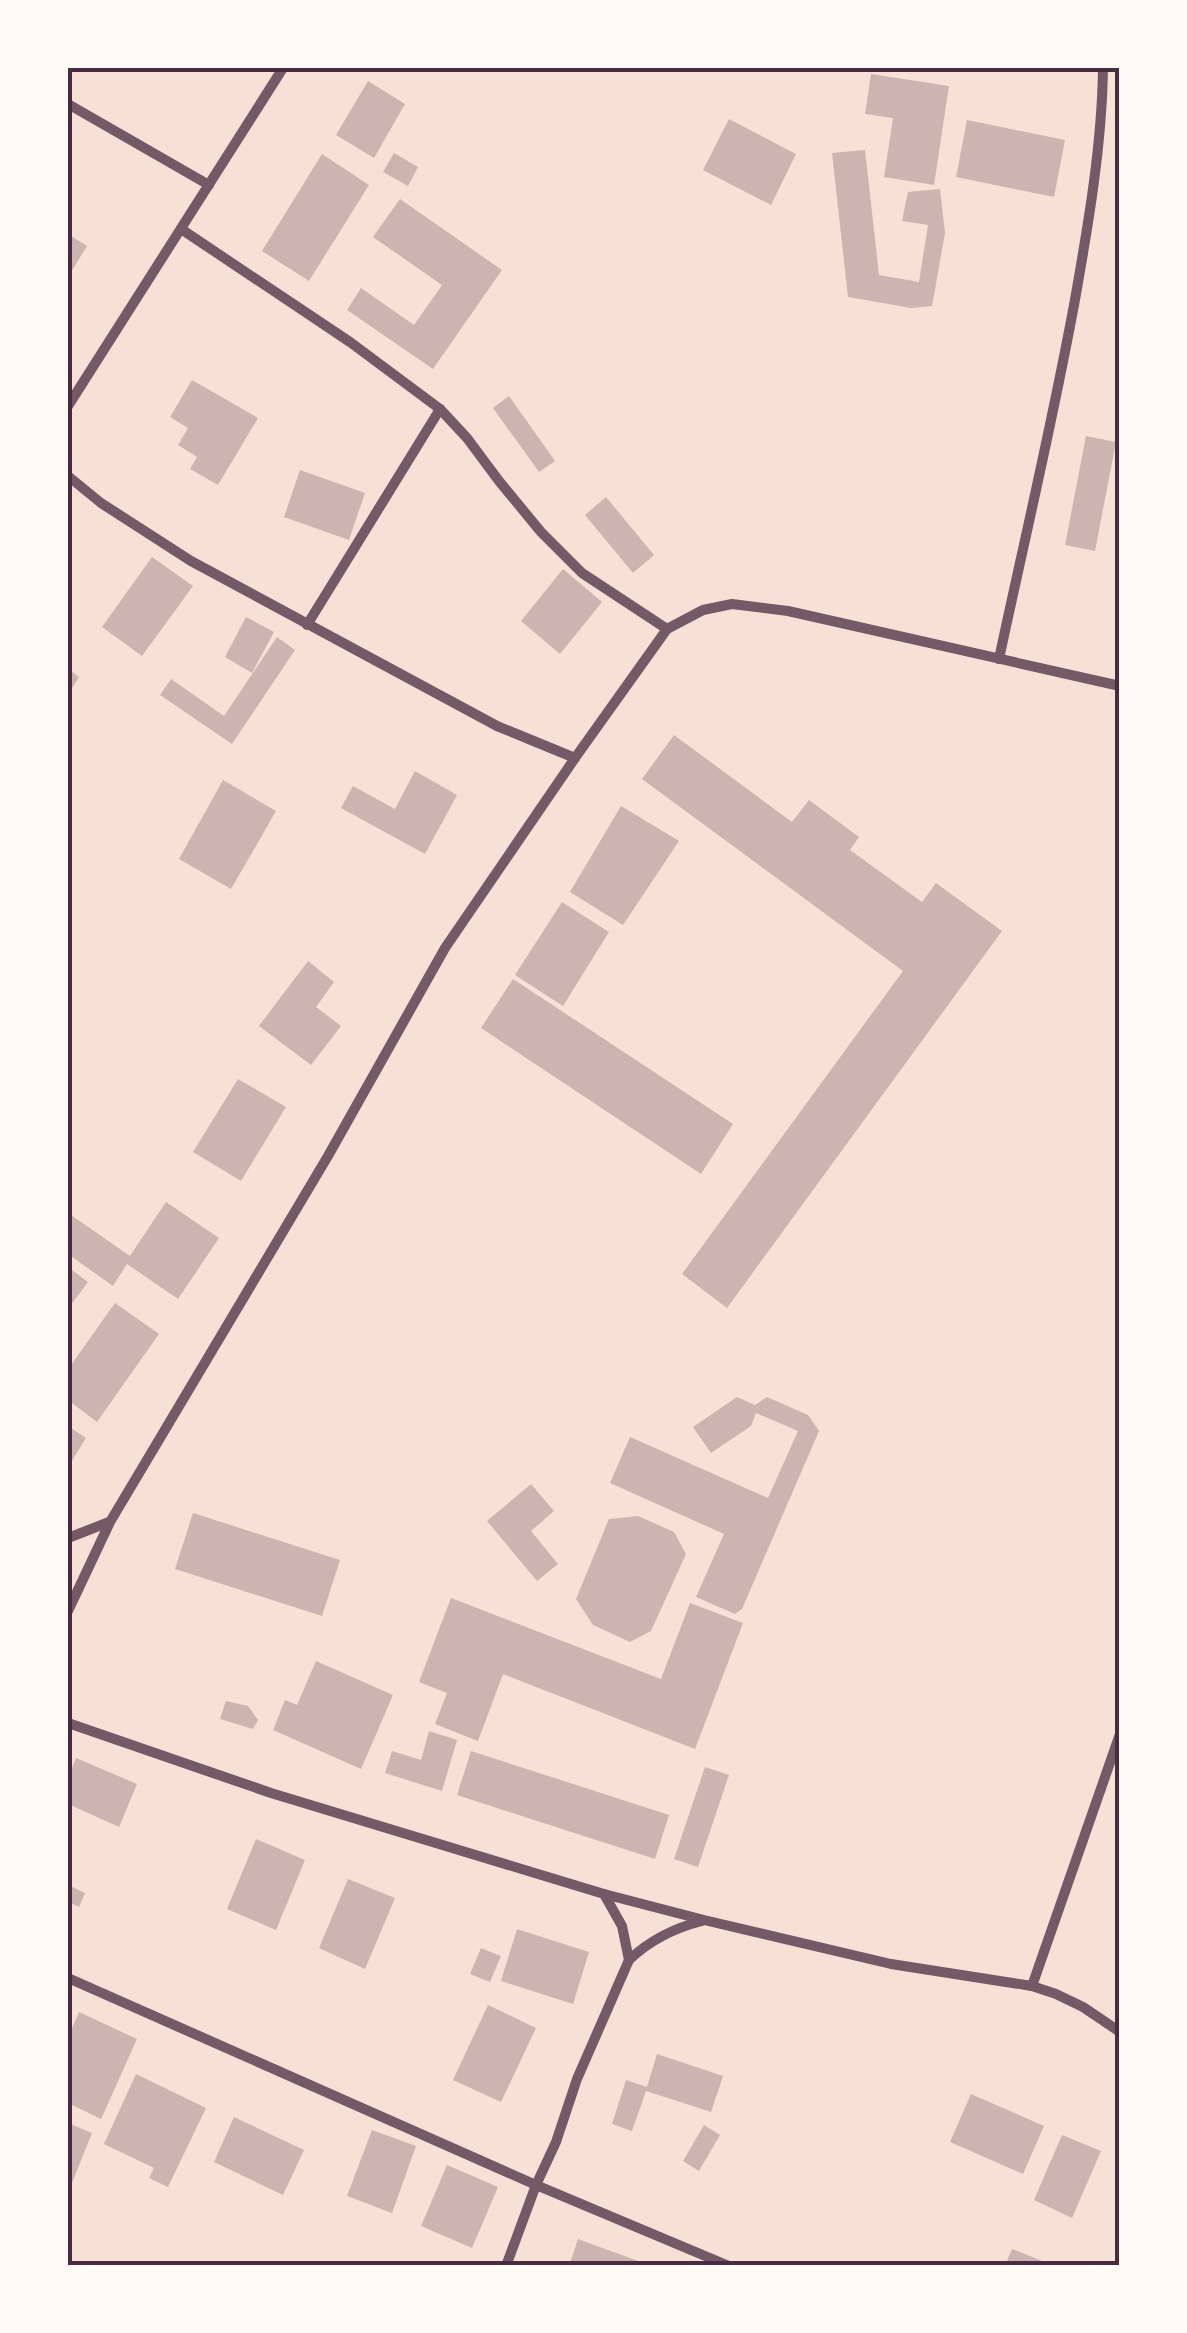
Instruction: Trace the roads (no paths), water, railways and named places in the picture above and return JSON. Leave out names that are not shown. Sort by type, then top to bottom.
[{"type":"street","points":[[68,406],[282,68]]},
{"type":"street","points":[[999,659],[1082,259],[1103,68]]},
{"type":"street","points":[[68,104],[209,185]]},
{"type":"street","points":[[181,229],[350,342],[440,409],[542,532],[582,573],[668,630]]},
{"type":"street","points":[[308,625],[440,409]]},
{"type":"street","points":[[68,476],[101,503],[191,560],[497,726],[575,758]]},
{"type":"street","points":[[68,1611],[110,1522],[318,1172],[445,948],[668,630],[703,610],[732,604],[788,612],[1120,686]]},
{"type":"street","points":[[68,1538],[110,1522]]},
{"type":"street","points":[[68,1722],[271,1794],[604,1894],[891,1964],[1032,1986],[1070,2000],[1120,2032]]},
{"type":"street","points":[[1032,1986],[1120,1734]]},
{"type":"street","points":[[604,1894],[622,1926],[629,1960]]},
{"type":"street","points":[[506,2266],[577,2079],[629,1960],[660,1936],[704,1920]]},
{"type":"street","points":[[68,1978],[729,2266]]}]
